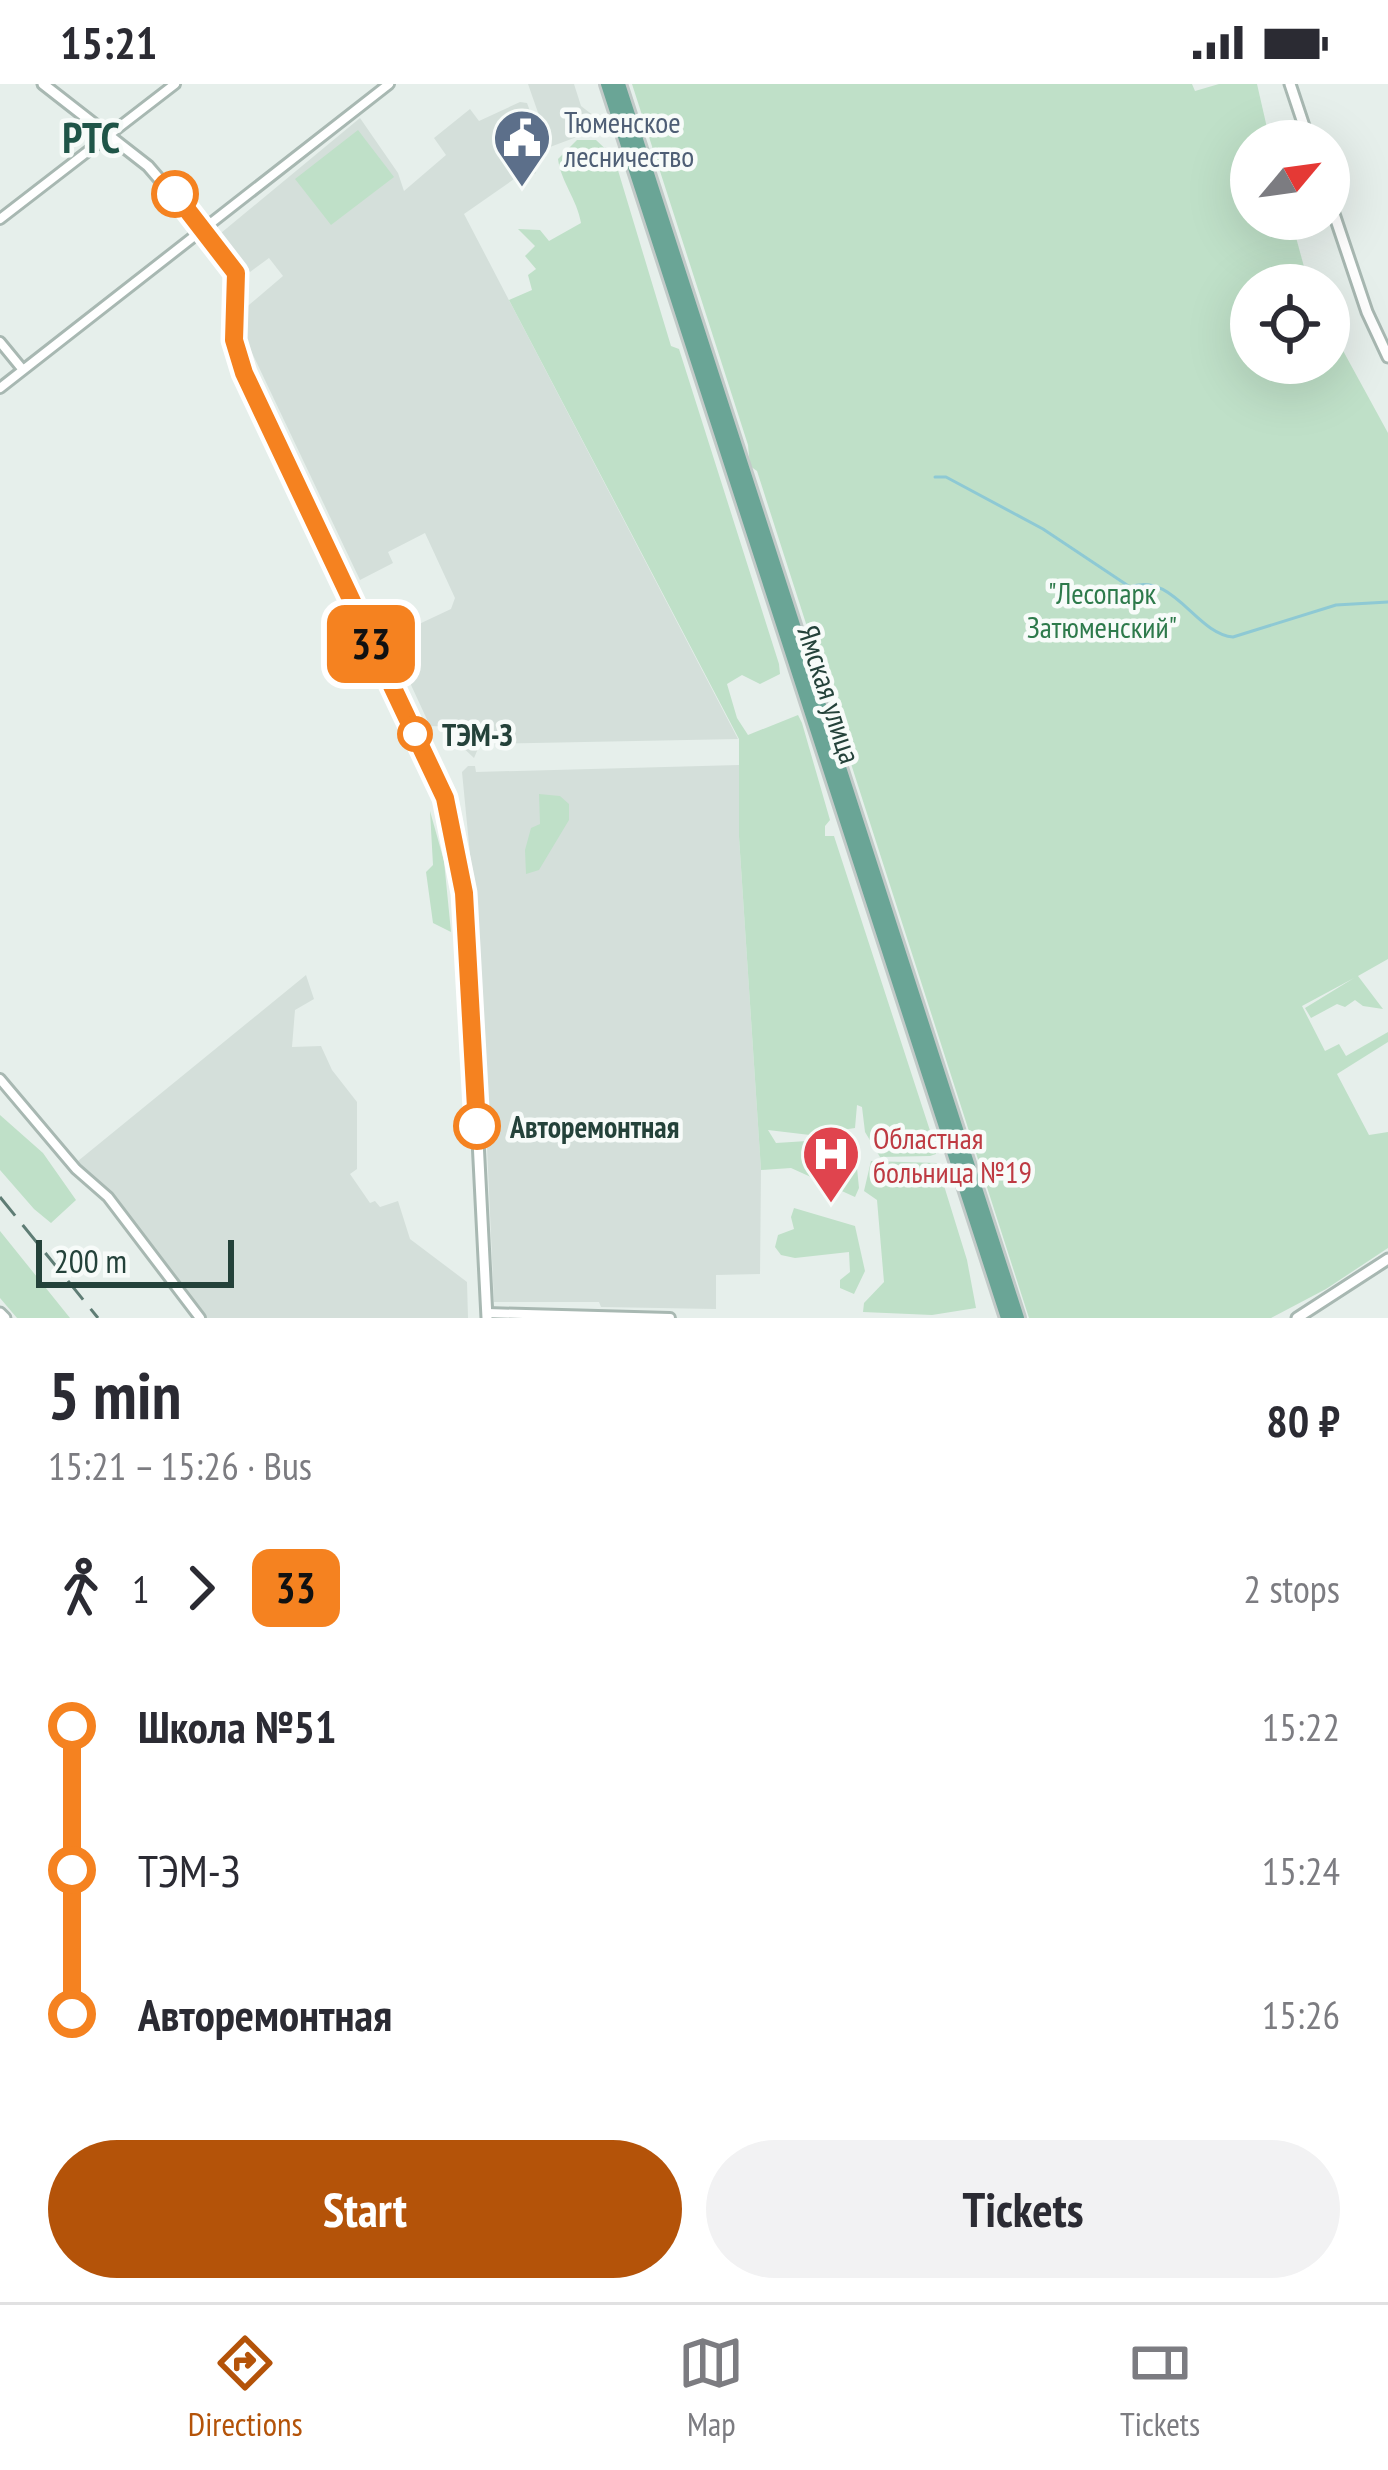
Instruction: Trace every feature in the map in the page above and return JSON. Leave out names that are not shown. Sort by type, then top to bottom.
[{"type":"main road","name":"Ямская улица","points":[[607,84],[1018,1318]]},
{"type":"main road","name":"Ямская улица","points":[[620,84],[1007,1318]]},
{"type":"street","points":[[43,84],[165,182],[236,273],[234,340],[256,401],[440,784],[451,818],[467,923],[487,1316],[670,1318]]},
{"type":"street","points":[[0,219],[175,84]]},
{"type":"street","points":[[0,388],[389,84]]},
{"type":"street","points":[[1290,84],[1303,120]]},
{"type":"street","points":[[1343,240],[1388,357]]},
{"type":"street","points":[[0,342],[23,370]]},
{"type":"street","points":[[0,1079],[76,1169],[108,1197],[200,1318]]},
{"type":"street","points":[[1297,1318],[1388,1259]]},
{"type":"shaded area","points":[[528,84],[574,84],[581,106],[594,116],[598,129],[550,147]]},
{"type":"shaded area","points":[[527,103],[546,155],[532,163],[536,173],[520,182],[517,177],[464,214],[738,739],[480,744],[474,758],[457,742],[463,734],[456,727],[430,726],[387,633],[451,609],[455,598],[425,533],[388,552],[393,563],[360,580],[244,336],[243,310],[283,276],[269,258],[250,272],[221,233],[360,118],[398,173],[404,191],[446,155],[434,138],[470,109],[479,121]]},
{"type":"shaded area","points":[[739,765],[739,837],[761,1170],[760,1274],[716,1275],[716,1309],[494,1302],[477,926],[462,772],[468,766],[475,766],[476,772]]},
{"type":"shaded area","points":[[306,975],[314,999],[295,1010],[292,1047],[321,1046],[332,1070],[357,1102],[357,1169],[350,1174],[370,1203],[375,1201],[380,1207],[398,1201],[410,1239],[467,1282],[468,1318],[203,1318],[78,1161]]},
{"type":"green space","name":"\"Лесопарк Затюменский\"","points":[[632,84],[1192,84],[1195,91],[1219,84],[1257,84],[1265,120],[1230,120],[1230,240],[1297,240],[1303,264],[1230,264],[1230,384],[1350,384],[1350,363],[1388,433],[1388,959],[1358,976],[1383,1009],[1355,1000],[1311,1018],[1305,1008],[1354,978],[1302,1006],[1325,1051],[1339,1044],[1346,1056],[1388,1032],[1388,1042],[1337,1074],[1369,1135],[1388,1132],[1388,1248],[1271,1318],[1029,1318],[757,471],[750,466],[748,445]]},
{"type":"green space","points":[[358,130],[394,177],[331,225],[295,179]]},
{"type":"green space","points":[[577,140],[596,140],[614,157],[671,346],[679,349],[779,664],[780,674],[760,684],[742,675],[727,684],[737,718],[748,735],[798,715],[802,723],[830,820],[825,836],[834,836],[935,1146],[936,1154],[930,1156],[880,1157],[865,1132],[862,1107],[857,1105],[855,1128],[810,1135],[768,1130],[776,1143],[854,1138],[859,1188],[855,1197],[791,1168],[761,1170],[739,837],[739,739],[509,300],[532,290],[528,275],[536,269],[525,256],[535,246],[518,229],[540,230],[549,241],[581,223],[558,159]]},
{"type":"green space","points":[[539,794],[560,796],[569,804],[569,820],[539,870],[526,874],[531,828],[540,824]]},
{"type":"green space","points":[[430,811],[444,861],[451,932],[433,923],[426,872],[433,865]]},
{"type":"green space","points":[[0,1115],[43,1153],[76,1200],[51,1223],[0,1170]]},
{"type":"green space","points":[[871,1161],[937,1163],[967,1260],[976,1308],[932,1315],[863,1312],[864,1303],[884,1282],[877,1200],[864,1191]]},
{"type":"green space","points":[[794,1208],[855,1226],[865,1271],[854,1294],[840,1288],[840,1280],[850,1272],[849,1252],[795,1258],[781,1255],[775,1247],[778,1235],[794,1229]]},
{"type":"green space","points":[[0,1231],[70,1318],[17,1318],[0,1298]]},
{"type":"waterway","points":[[935,477],[946,477],[1043,529],[1130,587],[1159,588],[1207,626],[1233,637],[1336,605],[1388,602]]},
{"type":"railway","points":[[0,1197],[98,1318]]},
{"type":"bus line","name":"33","points":[[175,194],[236,273],[234,340],[244,373],[445,798],[467,923],[477,1126]]},
{"type":"place","name":"Тюменское лесничество","points":[[522,189]]},
{"type":"place","name":"ТЭМ-З","points":[[415,734]]},
{"type":"place","name":"Авторемонтная","points":[[477,1126]]},
{"type":"place","name":"Областная больница №19","points":[[831,1205]]},
{"type":"district","name":"РТС","points":[[91,137]]}]
